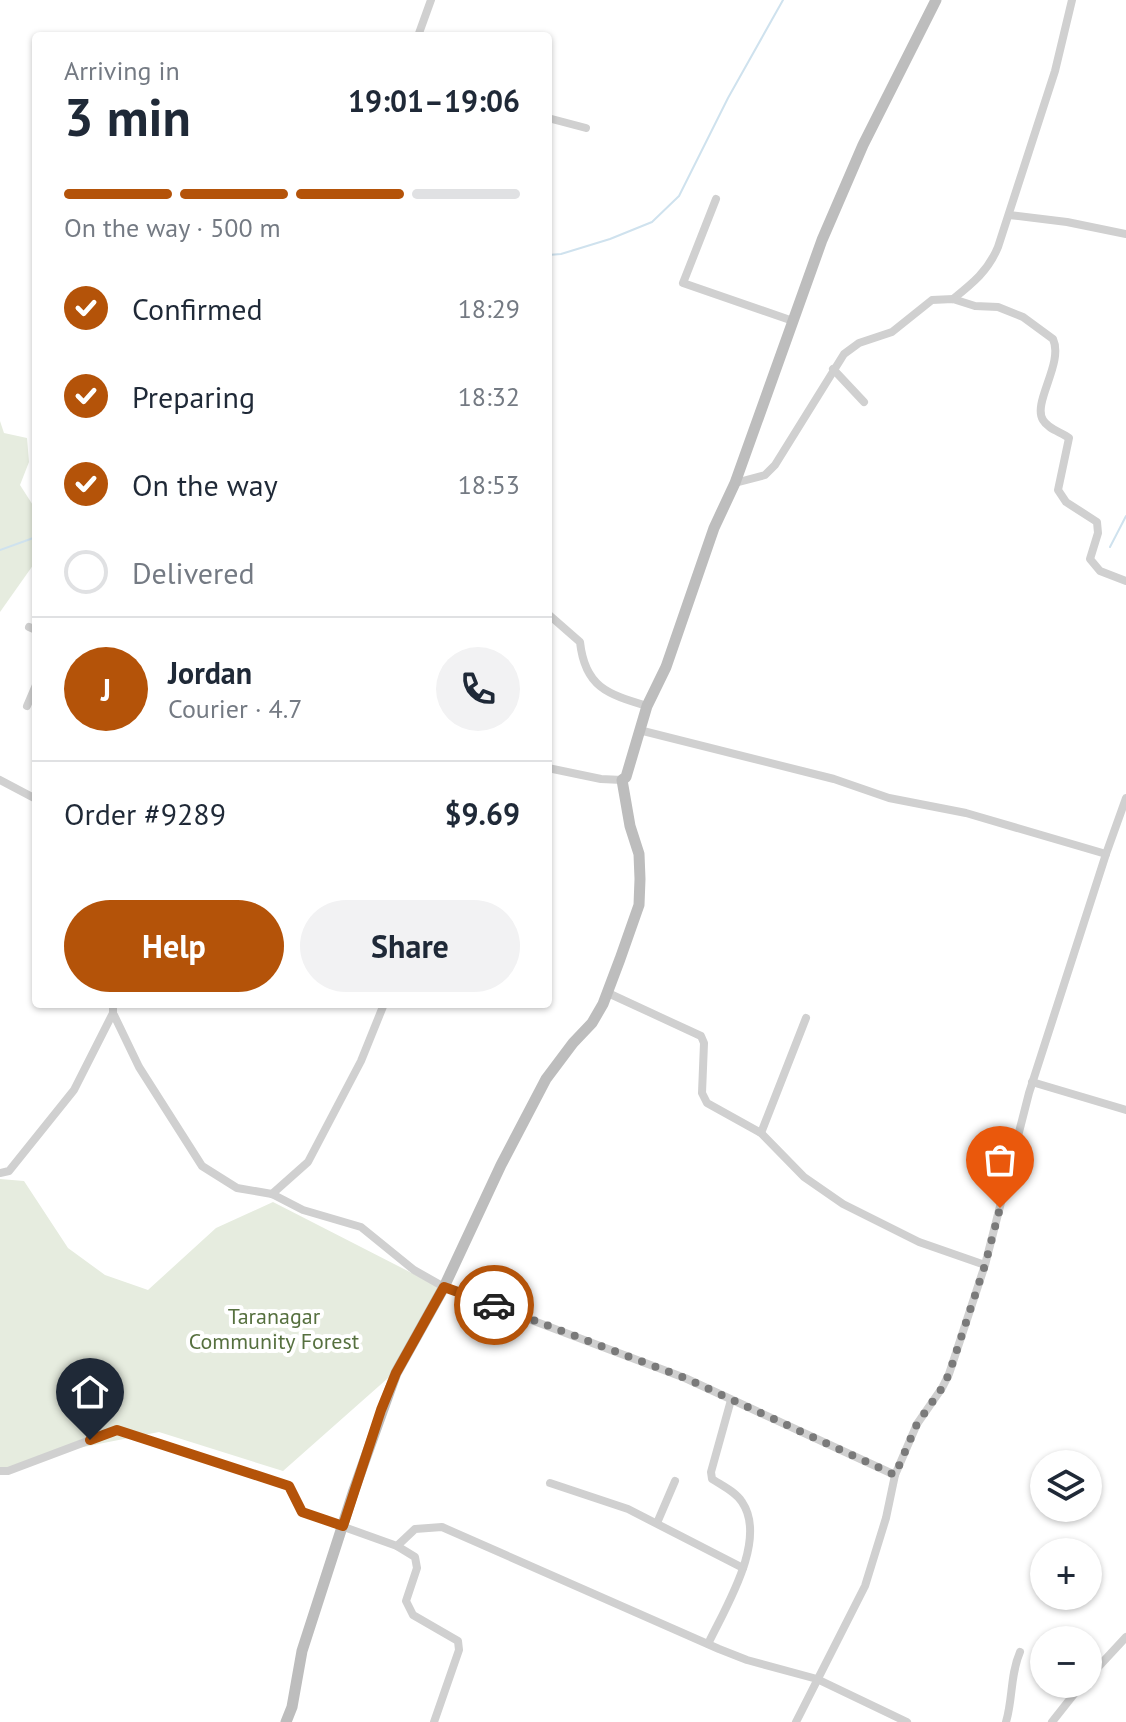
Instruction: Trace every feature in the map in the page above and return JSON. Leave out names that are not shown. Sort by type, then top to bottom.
[{"type":"street","points":[[419,32],[431,0]]},
{"type":"street","points":[[552,769],[601,779],[622,780],[626,777],[647,706],[666,667],[714,528],[735,483],[822,240],[863,145],[936,0]]},
{"type":"street","points":[[953,299],[990,266],[1055,71],[1069,2]]},
{"type":"street","points":[[552,119],[586,128]]},
{"type":"street","points":[[716,199],[683,283],[793,321]]},
{"type":"street","points":[[1009,215],[1126,234]]},
{"type":"street","points":[[735,483],[765,475],[775,465],[833,369],[850,349],[892,332],[932,300],[953,299],[975,306],[998,307],[1023,317],[1053,339],[1055,353],[1040,411],[1045,423],[1069,438],[1058,490],[1066,502],[1097,522],[1098,533],[1090,559],[1100,571],[1126,581]]},
{"type":"street","points":[[833,369],[864,402]]},
{"type":"street","points":[[552,618],[580,642],[581,658],[588,676],[611,695],[647,706]]},
{"type":"street","points":[[27,706],[32,694]]},
{"type":"street","points":[[639,730],[834,779],[889,798],[966,813],[1106,854]]},
{"type":"street","points":[[0,780],[32,797]]},
{"type":"street","points":[[286,1722],[292,1707],[302,1651],[391,1386],[444,1287],[501,1165],[546,1079],[592,1023],[608,993],[639,905],[639,854],[630,826],[622,780]]},
{"type":"street","points":[[796,1722],[865,1586],[886,1518],[895,1475],[917,1424],[947,1380],[985,1265],[1032,1082],[1126,798]]},
{"type":"street","points":[[608,993],[701,1036],[704,1043],[702,1093],[707,1103],[761,1133],[804,1177],[843,1204],[919,1242],[985,1265]]},
{"type":"street","points":[[272,1194],[308,1162],[361,1061],[382,1008]]},
{"type":"street","points":[[113,1009],[139,1067],[202,1166],[237,1188],[272,1194],[303,1210],[361,1227],[414,1270],[444,1287],[685,1378],[895,1475]]},
{"type":"street","points":[[0,1173],[9,1171],[74,1090],[113,1009]]},
{"type":"street","points":[[761,1133],[806,1018]]},
{"type":"street","points":[[1032,1082],[1126,1110]]},
{"type":"street","points":[[708,1644],[743,1568],[751,1521],[741,1500],[712,1479],[711,1472],[731,1400]]},
{"type":"street","points":[[0,1471],[8,1471],[117,1430],[289,1486],[302,1512],[397,1546],[415,1557],[417,1568],[406,1601],[413,1615],[458,1641],[459,1650],[434,1722]]},
{"type":"street","points":[[657,1523],[675,1481]]},
{"type":"street","points":[[550,1483],[628,1509],[743,1568]]},
{"type":"street","points":[[397,1546],[415,1529],[442,1527],[708,1644],[747,1660],[817,1679],[907,1722]]},
{"type":"street","points":[[1102,1663],[1126,1637]]},
{"type":"street","points":[[1006,1722],[1020,1652]]},
{"type":"street","points":[[1052,1722],[1071,1698]]},
{"type":"green space","points":[[0,421],[4,433],[27,438],[29,462],[20,485],[32,504],[32,567],[0,612]]},
{"type":"green space","name":"Taranagar Community Forest","points":[[0,1179],[24,1181],[68,1248],[105,1275],[148,1290],[216,1228],[273,1202],[443,1289],[405,1363],[283,1471],[159,1432],[58,1452],[0,1470]]},
{"type":"waterway","points":[[552,255],[610,239],[652,222],[679,196],[728,98],[783,0]]},
{"type":"waterway","points":[[1110,547],[1126,516]]},
{"type":"waterway","points":[[0,550],[32,538]]},
{"type":"way so far","points":[[494,1305],[685,1378],[895,1475],[917,1424],[949,1374],[985,1265],[1000,1208]]},
{"type":"route","points":[[90,1440],[117,1430],[289,1486],[302,1512],[343,1526],[396,1373],[444,1287],[494,1305]]}]
